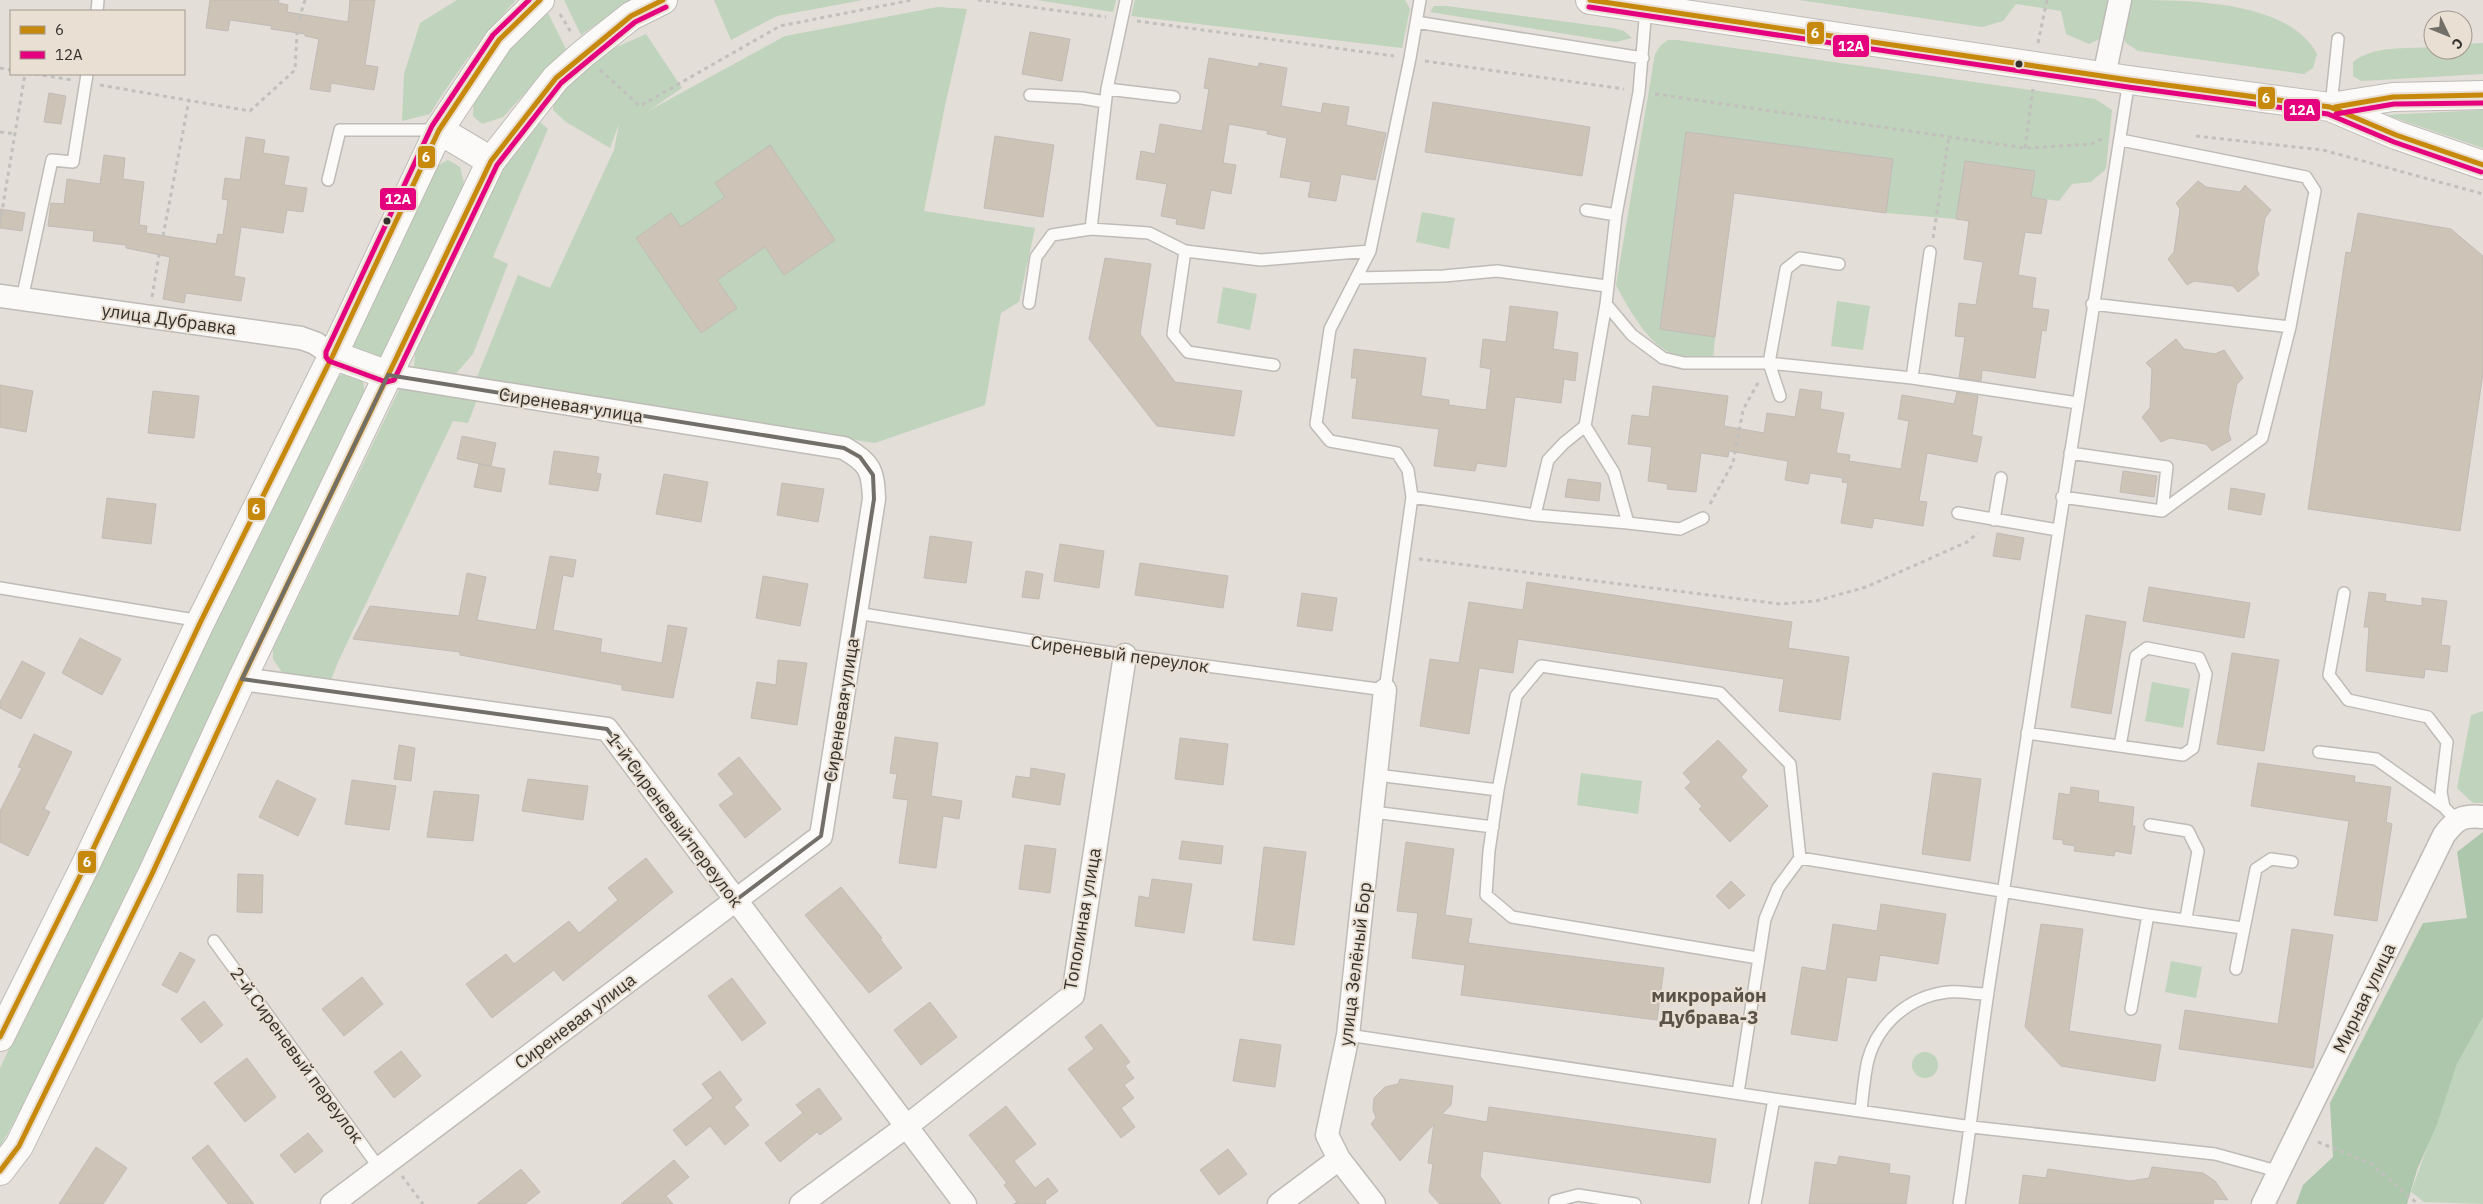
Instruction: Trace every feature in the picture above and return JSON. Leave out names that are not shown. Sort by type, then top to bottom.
[{"type":"main road","points":[[0,1171],[19,1146],[152,874],[242,680],[491,161],[556,78],[582,54],[631,16],[663,0]]},
{"type":"main road","points":[[1590,0],[1647,4],[2116,78],[2330,108],[2396,135],[2483,165]]},
{"type":"main road","points":[[0,1037],[86,864],[201,621],[333,355],[439,130],[500,40],[548,4]]},
{"type":"main road","points":[[2330,108],[2393,97],[2483,95]]},
{"type":"main road","points":[[439,130],[491,161]]},
{"type":"main road","points":[[333,355],[388,375]]},
{"type":"street","points":[[2116,78],[2120,0]]},
{"type":"street","name":"улица Дубравка","points":[[11,297],[301,338],[315,343],[333,355]]},
{"type":"street","name":"Сиреневая улица","points":[[332,1204],[821,836],[874,499],[873,475],[860,457],[844,448],[388,375]]},
{"type":"street","name":"Тополиная улица","points":[[801,1204],[907,1126],[1072,995],[1125,655]]},
{"type":"street","name":"1-й Сиреневый переулок","points":[[242,680],[607,729],[965,1204]]},
{"type":"street","name":"улица Зелёный Бор","points":[[1374,1204],[1339,1159],[1327,1136],[1348,1034],[1385,690]]},
{"type":"street","points":[[2450,813],[2483,817]]},
{"type":"street","name":"Мирная улица","points":[[2262,1204],[2444,835],[2450,813]]},
{"type":"street","points":[[1279,1204],[1339,1159]]},
{"type":"lane","points":[[1091,229],[1105,102],[1126,0]]},
{"type":"lane","points":[[1385,690],[1412,497],[1408,470],[1397,453],[1330,441],[1316,424],[1330,329],[1370,251],[1410,58],[1420,0]]},
{"type":"lane","points":[[1628,523],[1614,473],[1585,426],[1606,304],[1606,286],[1616,215],[1639,92],[1647,4]]},
{"type":"lane","points":[[1416,22],[1643,58]]},
{"type":"lane","points":[[2330,108],[2338,39]]},
{"type":"lane","points":[[11,297],[52,160],[73,162],[86,78]]},
{"type":"lane","points":[[1959,1204],[1972,1126],[1987,994],[2062,497],[2120,140],[2121,128],[2116,78]]},
{"type":"lane","points":[[1107,89],[1174,97]]},
{"type":"lane","points":[[1030,95],[1082,98],[1105,102]]},
{"type":"lane","points":[[328,180],[340,130],[439,130]]},
{"type":"lane","points":[[2062,497],[2162,511],[2262,438],[2290,328],[2315,191],[2306,177],[2120,140]]},
{"type":"lane","points":[[1586,210],[1616,215]]},
{"type":"lane","points":[[1030,304],[1036,257],[1052,235],[1091,229],[1149,233],[1185,251],[1261,260],[1370,251]]},
{"type":"lane","points":[[1185,251],[1173,334],[1188,352],[1274,366]]},
{"type":"lane","points":[[1912,378],[1930,252]]},
{"type":"lane","points":[[1780,396],[1769,363],[1786,269],[1800,258],[1839,264]]},
{"type":"lane","points":[[1356,278],[1444,276],[1497,270],[1606,286]]},
{"type":"lane","points":[[1606,304],[1632,335],[1664,358],[1684,363],[1769,363],[1912,378],[2078,403]]},
{"type":"lane","points":[[2092,304],[2290,328]]},
{"type":"lane","points":[[1535,514],[1548,460],[1564,442],[1585,426]]},
{"type":"lane","points":[[2070,453],[2167,467],[2162,511]]},
{"type":"lane","points":[[1994,520],[2000,478]]},
{"type":"lane","points":[[1412,497],[1535,514],[1680,529],[1703,518]]},
{"type":"lane","points":[[1958,512],[2058,530]]},
{"type":"lane","points":[[0,588],[201,621]]},
{"type":"lane","points":[[2344,593],[2329,674],[2348,700],[2428,717],[2448,742],[2441,792],[2450,813]]},
{"type":"lane","name":"Сиреневый переулок","points":[[856,614],[1125,655],[1385,690]]},
{"type":"lane","points":[[2027,733],[2184,755],[2194,748],[2206,674],[2199,658],[2147,648],[2136,656],[2120,746]]},
{"type":"lane","points":[[1738,1093],[1765,919],[1778,888],[1800,858],[1790,764],[1720,693],[1541,666],[1516,696],[1498,790],[1486,895],[1512,917],[1758,958]]},
{"type":"lane","points":[[2319,752],[2376,760],[2450,813]]},
{"type":"lane","points":[[1377,775],[1498,790]]},
{"type":"lane","points":[[1373,812],[1493,827]]},
{"type":"lane","points":[[2150,825],[2188,831],[2198,851],[2186,918]]},
{"type":"lane","points":[[1800,858],[2148,915],[2186,918],[2243,928]]},
{"type":"lane","points":[[2236,969],[2256,869],[2271,859],[2292,862]]},
{"type":"lane","points":[[2131,1009],[2148,915]]},
{"type":"lane","name":"2-й Сиреневый переулок","points":[[214,941],[385,1165]]},
{"type":"lane","points":[[1861,1110],[1868,1059],[1881,1032],[1895,1014],[1922,998],[1949,992],[1987,994]]},
{"type":"lane","points":[[1348,1034],[1774,1099],[1972,1126],[2215,1154],[2277,1171]]},
{"type":"lane","points":[[1755,1204],[1774,1099]]},
{"type":"lane","points":[[1554,1204],[1555,1201],[1578,1195],[1635,1204]]},
{"type":"path","points":[[299,19],[305,0]]},
{"type":"path","points":[[548,4],[582,54],[640,106],[780,26],[912,0]]},
{"type":"path","points":[[978,0],[1410,58],[2025,148],[2092,144],[2121,128]]},
{"type":"path","points":[[48,75],[86,78],[250,111],[295,70],[298,33]]},
{"type":"path","points":[[0,223],[25,75]]},
{"type":"path","points":[[163,236],[189,100]]},
{"type":"path","points":[[0,132],[15,134]]},
{"type":"path","points":[[2187,136],[2323,150],[2483,194]]},
{"type":"path","points":[[1930,252],[1949,137]]},
{"type":"path","points":[[148,315],[158,255]]},
{"type":"path","points":[[1703,518],[1733,462],[1743,410],[1769,363]]},
{"type":"path","points":[[1403,557],[1781,604],[1816,600],[1866,587],[1967,542],[1994,520]]},
{"type":"path","points":[[2296,1137],[2308,1138],[2370,1163],[2418,1204]]},
{"type":"path","points":[[385,1165],[423,1204]]},
{"type":"highlighted area","points":[[388,375],[844,448],[860,457],[873,475],[874,499],[821,836],[736,900],[607,729],[242,679]]},
{"type":"green space","points":[[457,0],[516,0],[470,55],[430,114],[402,121],[404,74],[420,23]]},
{"type":"green space","points":[[564,0],[631,0],[581,35]]},
{"type":"green space","points":[[714,0],[863,0],[777,16],[731,40]]},
{"type":"green space","points":[[1037,0],[1116,0],[1113,12]]},
{"type":"green space","points":[[1135,0],[1405,0],[1410,9],[1402,48],[1131,16]]},
{"type":"green space","points":[[1799,0],[2114,0],[2104,37],[2089,44],[2066,34],[2061,11],[2016,4],[2003,21],[1982,27]]},
{"type":"green space","points":[[2130,0],[2206,3],[2260,13],[2284,23],[2303,36],[2317,54],[2313,68],[2304,74],[2138,51],[2125,42],[2124,28]]},
{"type":"green space","points":[[1434,6],[1447,6],[1613,28],[1624,31],[1632,38],[1616,42],[1430,12]]},
{"type":"green space","points":[[938,7],[967,9],[924,211],[1035,228],[1019,302],[1001,313],[985,405],[875,443],[475,382],[518,275],[550,288],[614,150],[619,124],[610,148],[566,122],[553,110],[554,96],[601,54],[646,34],[682,88],[648,111],[785,36]]},
{"type":"green space","points":[[546,9],[566,49],[503,117],[482,124],[473,116],[474,93],[515,40]]},
{"type":"green space","points":[[1668,40],[2095,99],[2112,110],[2106,169],[2091,182],[2072,184],[2059,201],[2031,197],[2035,171],[1956,219],[1886,213],[1893,159],[1687,132],[1660,329],[1715,337],[1713,359],[1676,355],[1662,348],[1646,333],[1616,285],[1655,54],[1661,45]]},
{"type":"green space","points":[[2483,43],[2483,74],[2361,81],[2353,76],[2353,62],[2381,50],[2423,47],[2423,60],[2473,60],[2473,44]]},
{"type":"green space","points":[[2483,110],[2483,148],[2386,115]]},
{"type":"green space","points":[[540,122],[548,129],[493,257],[508,264],[473,354],[452,378],[418,372],[414,367],[415,353],[472,227],[509,157],[526,133]]},
{"type":"green space","points":[[448,160],[460,167],[464,183],[382,359],[357,355],[351,345],[433,168]]},
{"type":"green space","points":[[1422,212],[1455,218],[1449,249],[1416,242]]},
{"type":"green space","points":[[1223,287],[1257,294],[1250,330],[1217,323]]},
{"type":"green space","points":[[1837,301],[1870,306],[1863,350],[1831,346]]},
{"type":"green space","points":[[346,372],[362,377],[365,393],[45,1067],[0,1147],[0,1068],[331,381]]},
{"type":"green space","points":[[400,388],[478,397],[468,423],[453,421],[330,682],[284,675],[273,659],[273,649]]},
{"type":"green space","points":[[2152,682],[2190,689],[2183,728],[2145,721]]},
{"type":"green space","points":[[2483,711],[2483,803],[2473,803],[2457,788],[2471,715]]},
{"type":"green space","points":[[1581,773],[1642,781],[1638,814],[1577,805]]},
{"type":"green space","points":[[2483,832],[2483,1017],[2457,1064],[2437,1124],[2417,1170],[2407,1204],[2296,1204],[2303,1185],[2333,1157],[2330,1103],[2423,923],[2467,918],[2457,852]]},
{"type":"green space","points":[[2171,961],[2202,967],[2196,998],[2165,992]]},
{"type":"green space","points":[[2483,1017],[2483,1204],[2424,1202],[2411,1192],[2457,1064]]},
{"type":"green space","points":[[1925,1052],[1934,1056],[1938,1065],[1934,1074],[1925,1078],[1916,1074],[1912,1065],[1916,1056]]},
{"type":"building","points":[[210,0],[279,0],[278,3],[288,5],[287,12],[348,22],[350,0],[375,0],[365,65],[378,67],[374,90],[331,83],[330,92],[310,89],[319,39],[305,36],[305,34],[271,29],[272,26],[230,20],[228,31],[206,28]]},
{"type":"building","points":[[1030,32],[1070,39],[1062,81],[1022,74]]},
{"type":"building","points":[[1209,58],[1258,67],[1259,63],[1287,68],[1281,106],[1321,113],[1323,103],[1349,107],[1346,125],[1386,133],[1375,180],[1341,174],[1336,201],[1308,197],[1311,182],[1280,177],[1287,138],[1267,134],[1268,131],[1229,124],[1223,163],[1236,165],[1231,194],[1211,190],[1204,229],[1176,224],[1177,219],[1161,216],[1167,184],[1136,179],[1141,151],[1155,154],[1160,124],[1202,131],[1209,89],[1204,88]]},
{"type":"building","points":[[49,93],[66,96],[61,124],[44,122]]},
{"type":"building","points":[[1433,102],[1590,127],[1582,176],[1425,152]]},
{"type":"building","points":[[1686,132],[1893,159],[1886,213],[1734,193],[1715,337],[1660,329]]},
{"type":"building","points":[[995,136],[1054,145],[1043,217],[984,208]]},
{"type":"building","points":[[246,137],[265,140],[263,153],[289,157],[284,185],[307,188],[303,212],[287,210],[283,233],[241,227],[234,276],[245,278],[241,301],[186,293],[184,303],[163,299],[170,257],[126,248],[126,245],[93,241],[94,231],[48,226],[51,203],[64,204],[67,179],[100,184],[104,155],[125,158],[123,179],[144,182],[139,225],[147,226],[146,233],[216,244],[218,234],[223,235],[228,200],[222,199],[225,178],[240,180]]},
{"type":"building","points":[[770,145],[835,240],[784,275],[765,247],[717,280],[737,308],[701,333],[636,238],[671,213],[681,227],[725,197],[715,183]]},
{"type":"building","points":[[1965,161],[2035,171],[2031,197],[2047,200],[2041,234],[2025,232],[2018,275],[2036,278],[2032,308],[2049,310],[2046,331],[2042,330],[2035,378],[1982,370],[1981,381],[1959,378],[1965,337],[1955,336],[1959,303],[1976,305],[1983,262],[1964,259],[1969,221],[1956,219]]},
{"type":"building","points":[[2198,181],[2206,187],[2240,192],[2245,185],[2271,210],[2265,218],[2257,269],[2259,275],[2238,292],[2233,286],[2194,281],[2187,285],[2168,259],[2174,252],[2180,209],[2176,203]]},
{"type":"building","points":[[0,209],[25,213],[22,231],[0,228]]},
{"type":"building","points":[[2358,213],[2451,229],[2483,256],[2483,373],[2460,531],[2308,509],[2346,252],[2351,253]]},
{"type":"building","points":[[1105,258],[1151,264],[1140,334],[1175,382],[1242,391],[1234,436],[1157,426],[1089,339]]},
{"type":"building","points":[[1510,306],[1558,312],[1553,349],[1578,353],[1575,381],[1564,379],[1561,403],[1515,397],[1506,467],[1477,463],[1475,471],[1434,466],[1439,429],[1352,418],[1357,378],[1351,378],[1354,349],[1426,358],[1421,396],[1449,400],[1449,405],[1486,410],[1491,369],[1480,367],[1483,339],[1506,342]]},
{"type":"building","points":[[2176,339],[2184,349],[2215,354],[2224,350],[2243,378],[2237,384],[2232,408],[2228,431],[2231,440],[2212,451],[2206,444],[2170,438],[2161,442],[2142,417],[2150,408],[2152,369],[2146,363]]},
{"type":"building","points":[[0,385],[33,391],[26,432],[0,427]]},
{"type":"building","points":[[1653,386],[1728,396],[1724,426],[1764,433],[1767,413],[1795,417],[1800,389],[1822,392],[1820,409],[1844,413],[1836,453],[1850,455],[1849,461],[1901,469],[1909,421],[1898,419],[1902,395],[1954,404],[1957,392],[1978,396],[1972,435],[1982,437],[1977,462],[1927,453],[1919,501],[1927,502],[1923,526],[1874,518],[1872,528],[1841,523],[1848,483],[1842,482],[1843,478],[1810,473],[1808,484],[1785,480],[1788,461],[1729,451],[1728,457],[1701,453],[1696,492],[1667,489],[1668,484],[1648,481],[1652,447],[1628,444],[1632,415],[1649,417]]},
{"type":"building","points":[[153,391],[199,396],[194,438],[148,433]]},
{"type":"building","points":[[462,436],[496,443],[491,466],[457,459]]},
{"type":"building","points":[[554,451],[599,457],[596,473],[601,474],[598,491],[549,484]]},
{"type":"building","points":[[479,464],[505,469],[501,492],[474,487]]},
{"type":"building","points":[[2123,471],[2157,476],[2154,497],[2120,492]]},
{"type":"building","points":[[664,474],[708,482],[701,522],[656,514]]},
{"type":"building","points":[[1568,479],[1601,483],[1599,501],[1565,497]]},
{"type":"building","points":[[782,483],[824,489],[818,522],[777,515]]},
{"type":"building","points":[[2231,488],[2265,494],[2261,515],[2228,509]]},
{"type":"building","points":[[107,498],[156,504],[151,544],[102,538]]},
{"type":"building","points":[[1997,533],[2024,538],[2020,560],[1993,556]]},
{"type":"building","points":[[930,536],[972,542],[966,583],[924,578]]},
{"type":"building","points":[[1060,544],[1104,551],[1099,588],[1054,581]]},
{"type":"building","points":[[550,556],[576,560],[573,577],[563,575],[553,630],[602,639],[600,652],[662,663],[668,625],[687,628],[673,698],[622,690],[622,685],[460,655],[460,652],[353,639],[370,606],[459,616],[467,573],[486,577],[477,620],[536,630]]},
{"type":"building","points":[[1140,563],[1228,576],[1223,608],[1135,595]]},
{"type":"building","points":[[1026,571],[1043,574],[1039,599],[1022,597]]},
{"type":"building","points":[[763,576],[808,584],[800,626],[756,618]]},
{"type":"building","points":[[1527,582],[1792,622],[1788,648],[1849,657],[1840,720],[1779,711],[1784,679],[1518,639],[1513,673],[1479,668],[1469,734],[1420,726],[1430,659],[1459,663],[1469,602],[1523,610]]},
{"type":"building","points":[[2149,587],[2250,603],[2244,638],[2143,621]]},
{"type":"building","points":[[2369,592],[2386,594],[2385,601],[2422,606],[2422,598],[2447,601],[2441,645],[2450,646],[2447,672],[2425,669],[2424,678],[2366,671],[2369,627],[2364,627]]},
{"type":"building","points":[[1302,593],[1337,598],[1332,631],[1297,626]]},
{"type":"building","points":[[2086,615],[2126,622],[2111,714],[2071,707]]},
{"type":"building","points":[[80,638],[121,659],[102,695],[62,673]]},
{"type":"building","points":[[2232,653],[2279,660],[2264,751],[2217,744]]},
{"type":"building","points":[[778,660],[807,663],[797,725],[751,718],[757,682],[776,685]]},
{"type":"building","points":[[22,661],[45,673],[21,719],[0,708],[0,702]]},
{"type":"building","points":[[34,734],[72,752],[44,809],[50,812],[28,856],[0,842],[0,811],[22,768],[18,767]]},
{"type":"building","points":[[895,737],[938,743],[931,796],[962,801],[959,819],[943,816],[936,868],[899,863],[908,800],[893,798],[897,774],[890,773]]},
{"type":"building","points":[[1180,738],[1228,744],[1223,785],[1175,779]]},
{"type":"building","points":[[1718,740],[1747,770],[1741,777],[1768,806],[1730,842],[1699,809],[1702,806],[1685,788],[1691,782],[1683,773]]},
{"type":"building","points":[[399,745],[415,748],[411,781],[394,779]]},
{"type":"building","points":[[739,757],[781,809],[745,838],[719,805],[734,794],[718,774]]},
{"type":"building","points":[[2258,763],[2355,776],[2354,782],[2391,787],[2386,822],[2392,824],[2377,921],[2334,915],[2349,821],[2251,806]]},
{"type":"building","points":[[1031,768],[1065,774],[1060,805],[1012,797],[1016,776],[1030,778]]},
{"type":"building","points":[[1933,773],[1981,779],[1970,861],[1922,854]]},
{"type":"building","points":[[528,779],[588,786],[583,820],[522,811]]},
{"type":"building","points":[[277,780],[316,799],[298,836],[259,817]]},
{"type":"building","points":[[352,780],[396,786],[389,830],[345,824]]},
{"type":"building","points":[[2071,787],[2099,791],[2098,802],[2134,807],[2132,826],[2135,826],[2131,854],[2115,851],[2114,856],[2074,851],[2075,846],[2063,844],[2063,840],[2053,839],[2059,793],[2070,795]]},
{"type":"building","points":[[434,791],[479,795],[473,841],[427,837]]},
{"type":"building","points":[[1182,841],[1223,846],[1221,864],[1179,859]]},
{"type":"building","points":[[1406,842],[1454,849],[1445,915],[1472,919],[1468,943],[1664,968],[1657,1020],[1461,995],[1465,965],[1412,958],[1418,913],[1397,911]]},
{"type":"building","points":[[1025,845],[1056,849],[1050,893],[1019,889]]},
{"type":"building","points":[[1264,847],[1306,852],[1294,945],[1253,940]]},
{"type":"building","points":[[646,858],[673,892],[563,981],[554,970],[492,1018],[466,984],[506,954],[514,964],[569,921],[579,933],[618,900],[608,888]]},
{"type":"building","points":[[238,874],[263,875],[262,913],[237,912]]},
{"type":"building","points":[[1152,879],[1192,884],[1184,933],[1135,926],[1139,896],[1149,898]]},
{"type":"building","points":[[1731,881],[1745,895],[1729,909],[1716,896]]},
{"type":"building","points":[[841,887],[882,938],[880,939],[902,968],[869,993],[805,915]]},
{"type":"building","points":[[1881,904],[1946,914],[1938,964],[1880,955],[1876,981],[1847,977],[1837,1041],[1791,1034],[1802,967],[1826,971],[1833,924],[1877,931]]},
{"type":"building","points":[[2041,924],[2083,929],[2069,1031],[2161,1045],[2155,1081],[2061,1066],[2025,1027]]},
{"type":"building","points":[[2292,929],[2333,935],[2313,1068],[2179,1049],[2185,1010],[2278,1024]]},
{"type":"building","points":[[180,952],[195,960],[177,993],[162,985]]},
{"type":"building","points":[[362,977],[383,1004],[344,1036],[322,1009]]},
{"type":"building","points":[[732,978],[766,1023],[742,1041],[708,996]]},
{"type":"building","points":[[204,1001],[223,1025],[201,1043],[181,1019]]},
{"type":"building","points":[[930,1002],[957,1037],[921,1065],[894,1030]]},
{"type":"building","points":[[1101,1024],[1130,1062],[1125,1066],[1134,1078],[1124,1085],[1134,1098],[1121,1108],[1135,1127],[1121,1138],[1068,1069],[1094,1049],[1085,1037]]},
{"type":"building","points":[[1240,1039],[1281,1045],[1275,1087],[1233,1081]]},
{"type":"building","points":[[401,1051],[421,1076],[394,1098],[374,1072]]},
{"type":"building","points":[[247,1058],[276,1097],[245,1122],[214,1083]]},
{"type":"building","points":[[720,1071],[742,1100],[734,1107],[749,1125],[725,1145],[710,1126],[686,1146],[673,1130],[713,1098],[702,1084]]},
{"type":"building","points":[[1400,1079],[1453,1086],[1451,1105],[1442,1114],[1487,1122],[1489,1107],[1716,1139],[1710,1183],[1483,1151],[1480,1176],[1501,1204],[1440,1204],[1429,1192],[1433,1164],[1428,1163],[1434,1124],[1400,1161],[1371,1124],[1376,1118],[1373,1110],[1374,1098],[1385,1087],[1398,1084]]},
{"type":"building","points":[[819,1088],[842,1119],[820,1135],[817,1132],[780,1162],[765,1143],[803,1113],[796,1105]]},
{"type":"building","points":[[1006,1106],[1036,1144],[1014,1161],[1035,1188],[1048,1178],[1058,1191],[1045,1201],[1046,1204],[1014,1204],[1017,1202],[1004,1185],[1007,1183],[969,1135]]},
{"type":"building","points":[[308,1133],[323,1151],[295,1173],[280,1155]]},
{"type":"building","points":[[208,1145],[254,1204],[228,1204],[192,1158]]},
{"type":"building","points":[[96,1147],[127,1168],[103,1204],[59,1204]]},
{"type":"building","points":[[1228,1149],[1247,1174],[1219,1195],[1200,1170]]},
{"type":"building","points":[[1839,1156],[1890,1164],[1889,1173],[1910,1176],[1906,1204],[1809,1204],[1815,1162],[1837,1165]]},
{"type":"building","points":[[674,1160],[689,1177],[666,1196],[673,1204],[621,1204]]},
{"type":"building","points":[[2152,1167],[2203,1173],[2215,1181],[2228,1200],[2214,1199],[2213,1204],[2019,1204],[2023,1175],[2046,1178],[2048,1169],[2130,1181],[2149,1178]]},
{"type":"building","points":[[521,1169],[540,1192],[525,1204],[477,1204]]},
{"type":"transit line","name":"12А","points":[[529,0],[493,35],[432,126],[326,352],[326,357],[329,361],[386,382],[394,380],[497,165],[561,83],[635,22],[666,7]]},
{"type":"transit line","name":"6","points":[[0,1037],[86,864],[201,621],[333,355],[439,130],[499,40],[540,0]]},
{"type":"transit line","name":"6","points":[[0,1171],[19,1146],[152,874],[242,679],[491,161],[556,78],[631,16],[663,0]]},
{"type":"transit line","name":"6","points":[[1590,0],[2129,80],[2330,107],[2396,135],[2483,165]]},
{"type":"transit line","name":"12А","points":[[1589,7],[2128,87],[2328,114],[2394,142],[2481,172]]},
{"type":"transit line","name":"6","points":[[2335,107],[2393,97],[2483,95]]},
{"type":"transit line","name":"12А","points":[[2336,114],[2394,104],[2483,103]]},
{"type":"district","name":"микрорайон Дубрава-3","points":[[1709,1006]]}]
